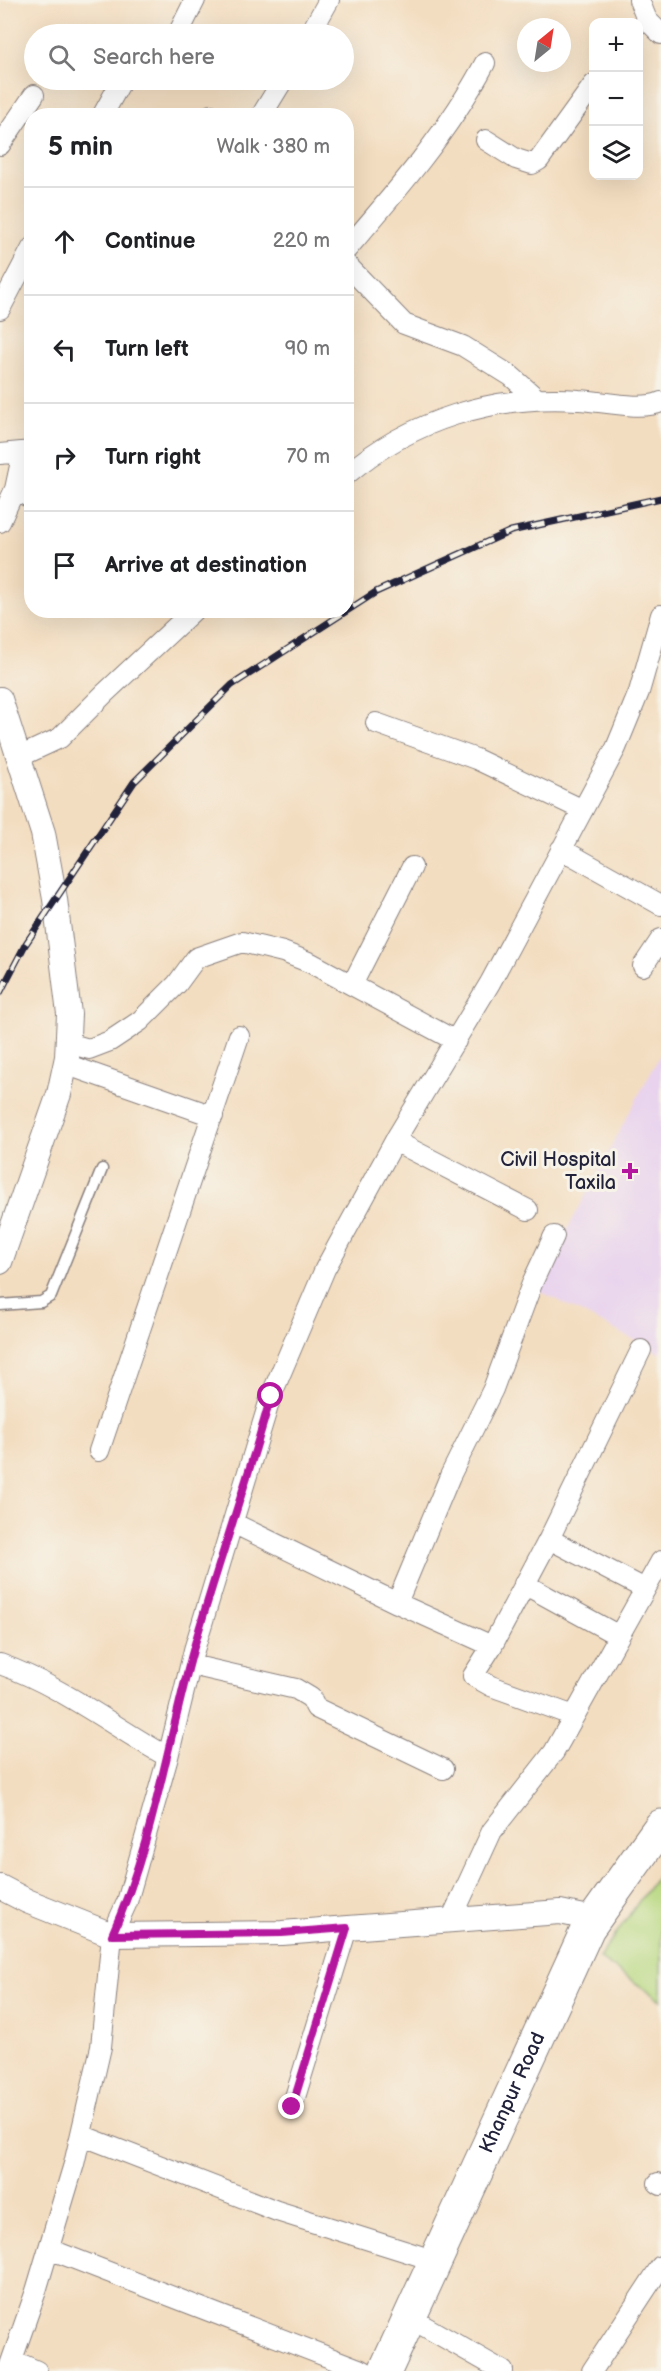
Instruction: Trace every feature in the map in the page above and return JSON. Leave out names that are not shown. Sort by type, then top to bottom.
[{"type":"highway","name":"Khanpur Road","points":[[384,2371],[594,1919],[661,1826]]},
{"type":"street","points":[[183,24],[195,0]]},
{"type":"street","points":[[316,24],[329,0]]},
{"type":"street","points":[[641,12],[661,34]]},
{"type":"street","points":[[354,252],[469,93],[486,63]]},
{"type":"street","points":[[106,108],[116,90]]},
{"type":"street","points":[[266,108],[277,90]]},
{"type":"street","points":[[486,140],[516,159],[532,164],[539,160],[589,91]]},
{"type":"street","points":[[25,108],[34,95]]},
{"type":"street","points":[[0,146],[24,110]]},
{"type":"street","points":[[0,309],[24,263]]},
{"type":"street","points":[[354,269],[404,324],[463,346],[511,376],[536,398]]},
{"type":"street","points":[[354,469],[409,431],[506,402],[536,398],[656,405],[661,402]]},
{"type":"street","points":[[0,454],[24,451]]},
{"type":"street","points":[[0,522],[23,494]]},
{"type":"street","points":[[37,2371],[10,2365],[49,2248],[81,2135],[101,2047],[112,1935],[127,1902],[191,1665],[271,1396],[325,1269],[395,1141],[456,1041],[616,748],[634,704],[661,615]]},
{"type":"street","points":[[19,757],[60,738],[186,618]]},
{"type":"street","points":[[0,699],[43,833],[55,899],[69,1014],[67,1054],[59,1094],[0,1262]]},
{"type":"street","points":[[376,723],[476,759],[583,810]]},
{"type":"street","points":[[561,849],[661,905]]},
{"type":"street","points":[[352,985],[412,867]]},
{"type":"street","points":[[643,966],[661,939]]},
{"type":"street","points":[[67,1054],[110,1041],[140,1021],[177,984],[196,958],[242,942],[283,952],[311,963],[456,1041]]},
{"type":"street","points":[[99,1451],[239,1036]]},
{"type":"street","points":[[67,1054],[213,1116]]},
{"type":"street","points":[[395,1141],[528,1210]]},
{"type":"street","points":[[397,1603],[450,1476],[493,1389],[533,1281],[554,1236]]},
{"type":"street","points":[[574,1716],[491,1686],[473,1676],[492,1646],[549,1539],[641,1350]]},
{"type":"street","points":[[233,1522],[397,1603],[492,1646]]},
{"type":"street","points":[[549,1539],[645,1589]]},
{"type":"street","points":[[451,1920],[492,1831],[554,1752],[661,1561]]},
{"type":"street","points":[[524,1584],[619,1636]]},
{"type":"street","points":[[0,1664],[26,1673],[102,1715],[168,1757]]},
{"type":"street","points":[[191,1665],[296,1689],[311,1698],[316,1708],[443,1769]]},
{"type":"street","points":[[0,1887],[112,1935],[282,1933],[560,1912],[594,1919]]},
{"type":"street","points":[[292,2107],[347,1928]]},
{"type":"street","points":[[81,2135],[277,2211],[436,2261]]},
{"type":"street","points":[[49,2248],[364,2371]]},
{"type":"street","points":[[592,2371],[661,2266]]},
{"type":"street","points":[[410,2318],[503,2371]]},
{"type":"lane","points":[[0,1305],[41,1302],[51,1296],[102,1169]]},
{"type":"shaded area","name":"Civil Hospital Taxila","points":[[661,1053],[661,1354],[536,1289]]},
{"type":"green space","points":[[661,1870],[661,2000],[599,1958]]},
{"type":"railway","points":[[354,606],[376,592],[511,531],[661,498]]},
{"type":"railway","points":[[0,993],[25,945],[134,782],[232,685],[336,618]]},
{"type":"place","name":"Civil Hospital Taxila","points":[[630,1171]]},
{"type":"route","points":[[271,1396],[194,1650],[168,1757],[127,1902],[112,1935],[282,1933],[347,1928],[292,2107]]}]
